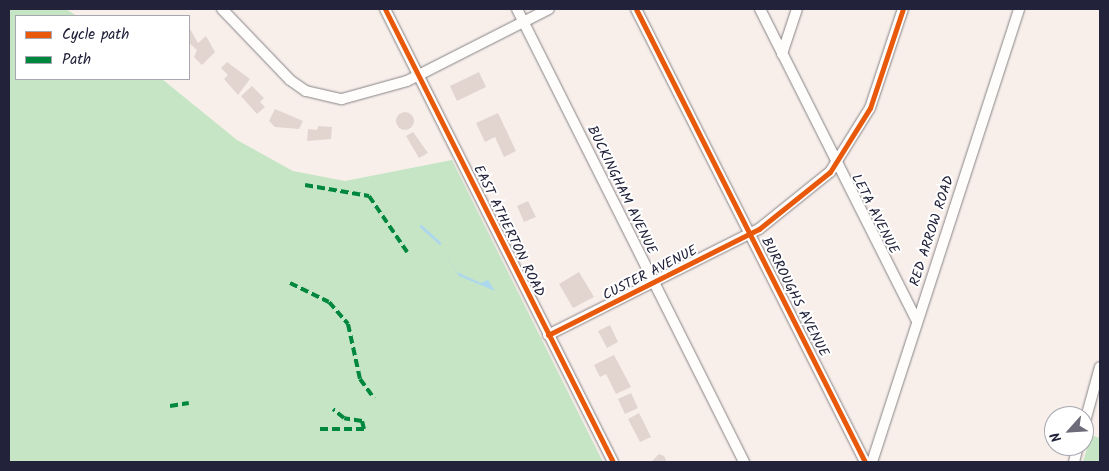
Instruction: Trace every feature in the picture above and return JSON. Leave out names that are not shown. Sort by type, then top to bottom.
[{"type":"street","points":[[222,9],[256,49],[306,91],[331,98],[357,98],[418,73],[550,9]]},
{"type":"street","name":"EAST ATHERTON ROAD","points":[[385,9],[613,462]]},
{"type":"street","name":"BUCKINGHAM AVENUE","points":[[517,9],[744,462]]},
{"type":"street","name":"BURROUGHS AVENUE","points":[[636,9],[865,462]]},
{"type":"street","name":"LETA AVENUE","points":[[760,9],[836,164],[917,321]]},
{"type":"street","points":[[782,54],[797,9]]},
{"type":"street","name":"CUSTER AVENUE","points":[[548,335],[654,284],[751,234],[797,202],[836,164],[870,108],[903,9]]},
{"type":"street","name":"RED ARROW ROAD","points":[[872,462],[1019,9]]},
{"type":"street","points":[[1089,406],[1100,367]]},
{"type":"green space","points":[[9,9],[66,9],[75,15],[15,15],[15,80],[163,80],[237,140],[293,171],[345,181],[452,160],[603,462],[9,462]]},
{"type":"green space","points":[[1094,436],[1100,438],[1100,462],[1083,462],[1085,456],[1094,456]]},
{"type":"water","points":[[439,243],[457,272],[481,283],[488,280],[495,291],[459,276]]},
{"type":"building","points":[[190,29],[198,43],[206,36],[215,52],[202,65],[194,57],[197,50],[190,44]]},
{"type":"building","points":[[227,62],[250,79],[238,95],[224,79],[228,75],[221,68]]},
{"type":"building","points":[[479,72],[486,87],[457,101],[450,86]]},
{"type":"building","points":[[252,86],[264,98],[260,102],[265,107],[257,114],[241,96]]},
{"type":"building","points":[[275,109],[303,121],[299,129],[275,127],[269,121]]},
{"type":"building","points":[[405,112],[411,115],[414,121],[411,127],[405,130],[399,127],[396,121],[399,115]]},
{"type":"building","points":[[498,113],[516,151],[504,157],[495,137],[485,142],[476,123]]},
{"type":"building","points":[[318,126],[332,127],[331,139],[307,141],[308,129],[317,130]]},
{"type":"building","points":[[413,132],[428,153],[419,158],[406,136]]},
{"type":"building","points":[[528,201],[536,217],[524,222],[517,206]]},
{"type":"building","points":[[579,272],[594,297],[573,308],[559,284]]},
{"type":"building","points":[[610,325],[618,342],[607,348],[598,331]]},
{"type":"building","points":[[614,355],[631,387],[616,394],[606,374],[600,377],[594,365]]},
{"type":"building","points":[[631,393],[638,408],[625,414],[618,399]]},
{"type":"building","points":[[639,413],[651,437],[640,442],[628,419]]},
{"type":"building","points":[[659,454],[664,456],[667,462],[651,462]]},
{"type":"waterway","points":[[421,226],[440,243]]},
{"type":"marked path","points":[[305,185],[369,196],[407,252]]},
{"type":"marked path","points":[[290,283],[329,302],[348,324],[360,379],[374,398]]},
{"type":"marked path","points":[[170,406],[189,403]]},
{"type":"marked path","points":[[320,429],[364,429],[362,421],[344,418],[333,409]]},
{"type":"cycle path","points":[[385,9],[613,462]]},
{"type":"cycle path","points":[[636,9],[865,462]]},
{"type":"cycle path","points":[[548,335],[759,229],[830,172],[870,108],[903,9]]}]
